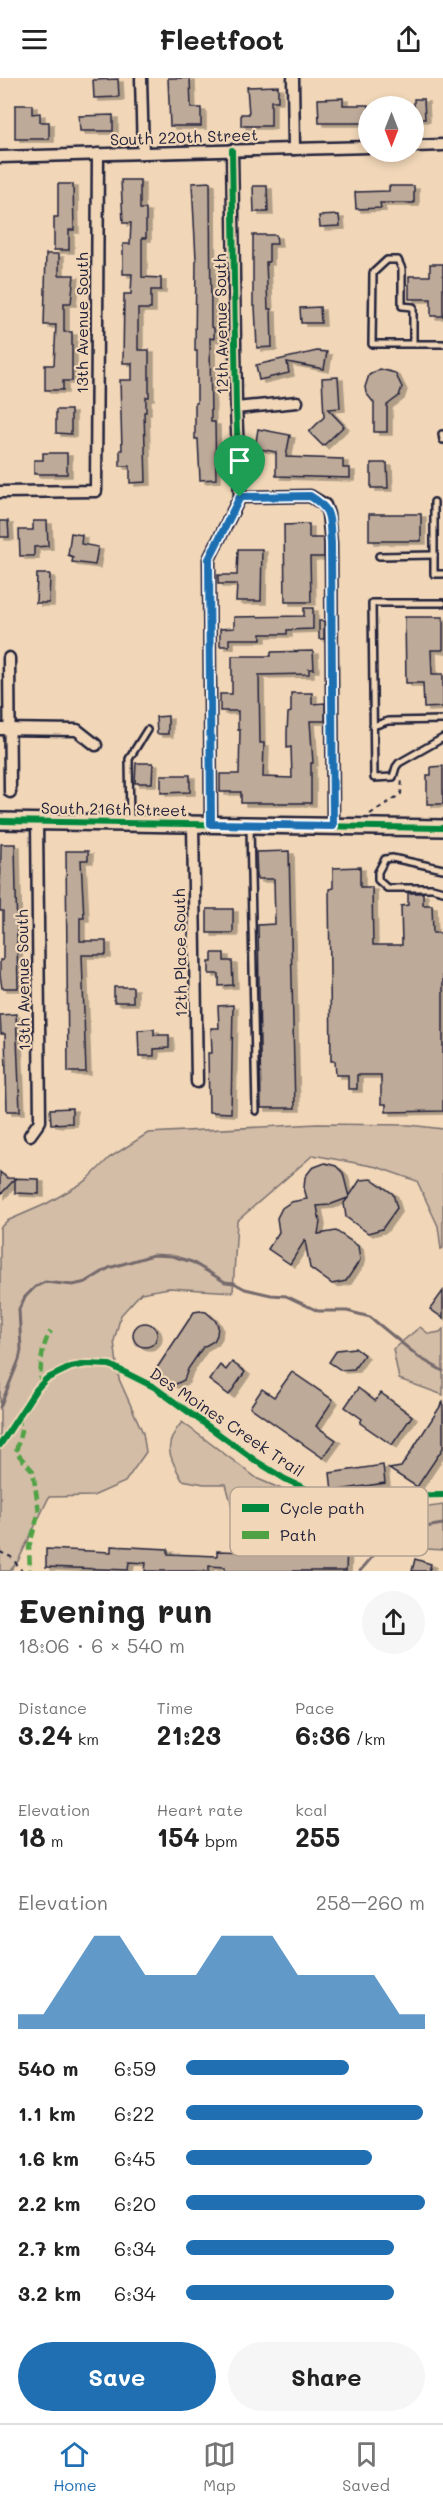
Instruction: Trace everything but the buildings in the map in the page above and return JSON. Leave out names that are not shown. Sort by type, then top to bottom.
[{"type":"main road","name":"South 216th Street","points":[[0,821],[443,828]]},
{"type":"street","points":[[141,78],[143,153]]},
{"type":"street","points":[[293,78],[294,149]]},
{"type":"street","points":[[424,146],[443,145]]},
{"type":"street","name":"South 220th Street","points":[[0,157],[358,147]]},
{"type":"street","name":"12th Avenue South","points":[[232,150],[236,408],[240,497]]},
{"type":"street","name":"13th Avenue South","points":[[0,492],[96,491],[98,154]]},
{"type":"street","points":[[236,408],[297,402]]},
{"type":"street","points":[[211,824],[209,559],[240,497],[310,496],[325,505],[331,543],[333,826]]},
{"type":"street","points":[[9,658],[5,729],[10,792]]},
{"type":"street","points":[[5,729],[77,730],[96,745]]},
{"type":"street","name":"13th Avenue South","points":[[30,1136],[40,1121],[37,821]]},
{"type":"street","name":"12th Place South","points":[[193,824],[197,1082]]},
{"type":"lane","points":[[413,344],[413,307],[402,306],[402,269],[398,260],[387,260],[373,273],[372,344],[413,344],[443,344]]},
{"type":"lane","points":[[434,502],[434,574],[443,574]]},
{"type":"lane","points":[[380,556],[434,555]]},
{"type":"lane","points":[[443,603],[372,603],[374,778],[393,777],[394,770],[399,763],[443,738]]},
{"type":"lane","points":[[374,726],[388,721],[443,720]]},
{"type":"lane","points":[[130,823],[129,759],[147,730]]},
{"type":"lane","points":[[250,825],[256,1111]]},
{"type":"lane","points":[[443,869],[392,858],[385,859],[378,872],[378,880],[387,888],[432,888],[443,891]]},
{"type":"path","points":[[367,815],[401,794],[402,773]]},
{"type":"path","points":[[0,1552],[11,1557],[22,1571]]},
{"type":"shaded area","points":[[317,1124],[409,1125],[443,1129],[443,1248],[441,1249],[438,1226],[417,1181],[377,1167],[313,1155],[237,1221],[233,1292],[169,1288],[141,1293],[121,1315],[114,1341],[119,1379],[143,1433],[146,1452],[125,1482],[93,1496],[49,1497],[18,1561],[10,1571],[0,1571],[0,1228],[7,1221],[46,1204],[86,1181],[109,1158],[148,1133]]},
{"type":"shaded area","points":[[420,1327],[429,1334],[440,1332],[443,1329],[443,1395],[399,1379],[393,1349]]},
{"type":"shaded area","points":[[182,1422],[258,1479],[277,1487],[230,1487],[230,1499],[226,1484],[204,1484],[182,1480],[170,1451],[170,1444]]},
{"type":"shaded area","points":[[443,1505],[443,1550],[428,1549],[428,1507]]},
{"type":"waterway","points":[[0,1407],[21,1350],[19,1309],[25,1297],[35,1287],[45,1282],[73,1285],[86,1282],[109,1268],[153,1255],[172,1256],[192,1262],[225,1282],[271,1295],[286,1296],[318,1311],[347,1311],[370,1317],[420,1358],[443,1371]]},
{"type":"waterway","points":[[428,1526],[443,1524]]},
{"type":"waterway","points":[[360,1571],[373,1556]]},
{"type":"marked path","points":[[40,1386],[43,1351],[51,1331]]},
{"type":"marked path","points":[[18,1416],[21,1431],[16,1452],[33,1471],[39,1512],[29,1547],[30,1571]]},
{"type":"cycle path","points":[[211,824],[209,559],[240,497],[236,408],[232,150]]},
{"type":"cycle path","points":[[0,821],[443,828]]},
{"type":"cycle path","name":"Des Moines Creek Trail","points":[[0,1445],[35,1391],[46,1379],[71,1367],[87,1364],[110,1365],[154,1387],[256,1461],[302,1487]]},
{"type":"cycle path","name":"Des Moines Creek Trail","points":[[428,1495],[443,1495]]},
{"type":"route","points":[[310,496],[325,505],[328,514],[331,543],[333,826],[211,824],[209,559],[240,497],[310,496]]}]
